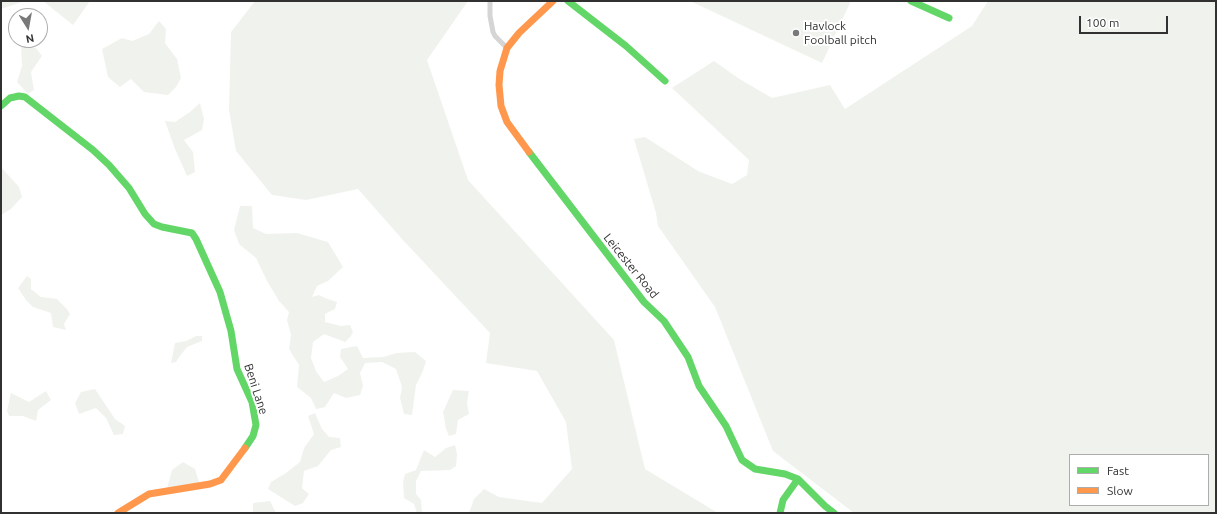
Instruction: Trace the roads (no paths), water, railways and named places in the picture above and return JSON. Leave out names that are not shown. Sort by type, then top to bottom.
[{"type":"street","name":"Leicester Road","points":[[553,1],[527,25],[507,48],[502,64],[499,85],[503,113],[509,126],[638,294],[664,321],[688,357],[699,386],[726,426],[742,460],[755,469],[785,474],[798,479],[834,513]]},
{"type":"street","points":[[568,1],[626,46],[665,81]]},
{"type":"street","points":[[911,1],[949,18]]},
{"type":"street","points":[[490,3],[490,16],[493,32],[507,48]]},
{"type":"street","name":"Beni Lane","points":[[1,106],[10,98],[19,96],[30,100],[94,150],[129,188],[145,214],[154,224],[192,233],[220,292],[226,312],[231,331],[237,369],[254,411],[256,425],[254,431],[241,453],[220,480],[210,484],[149,494],[118,513]]},
{"type":"street","points":[[780,513],[783,500],[798,479]]},
{"type":"place","name":"Havlock Foolball pitch","points":[[796,33]]}]
